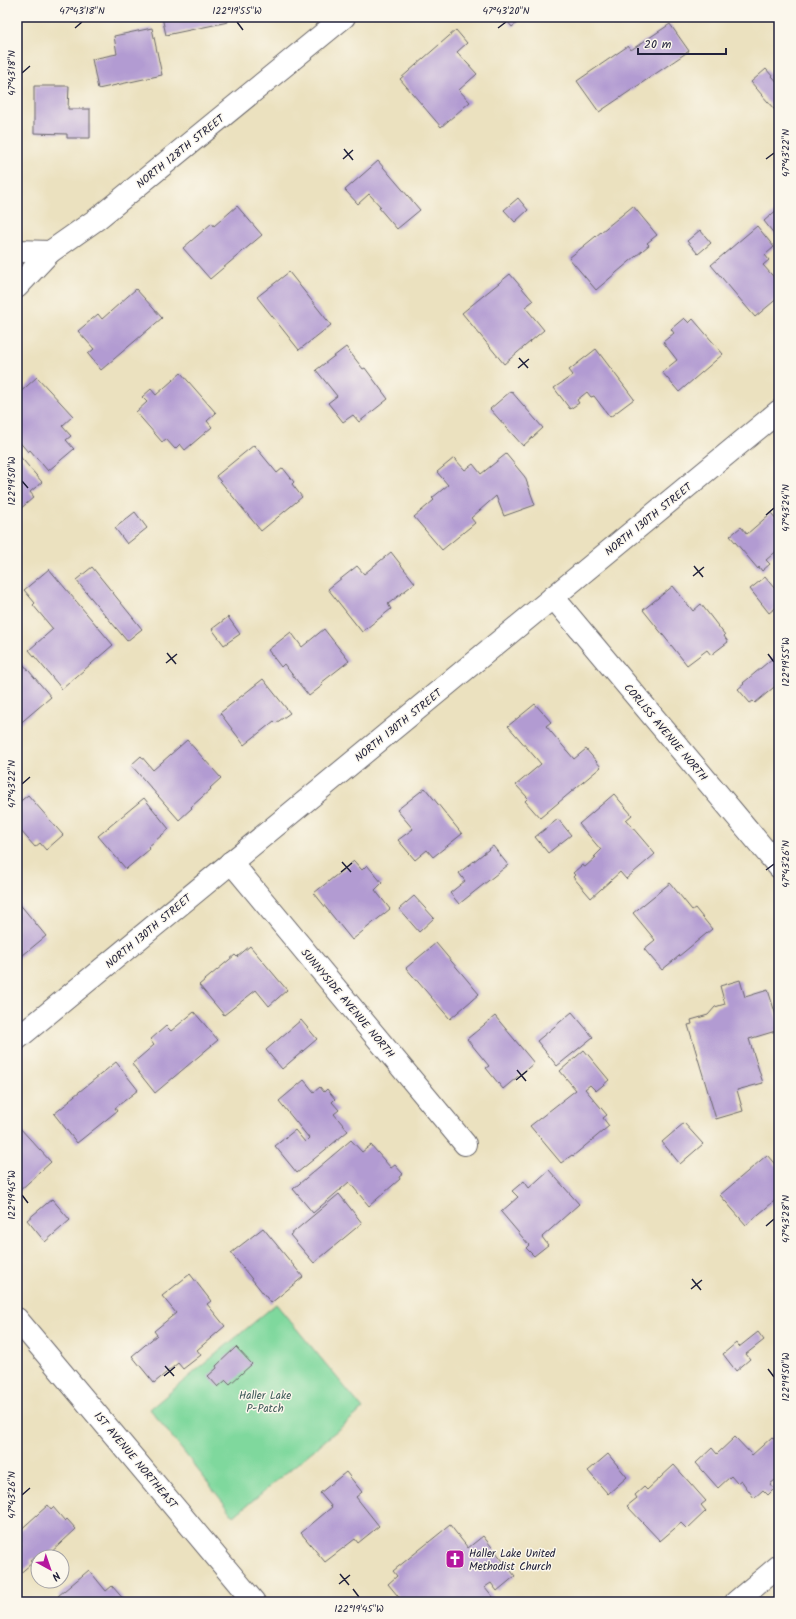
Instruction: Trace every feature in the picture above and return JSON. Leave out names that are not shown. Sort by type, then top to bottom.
[{"type":"street","name":"NORTH 128TH STREET","points":[[17,287],[50,252],[97,219],[344,17]]},
{"type":"street","points":[[17,251],[50,252]]},
{"type":"street","name":"NORTH 130TH STREET","points":[[17,1039],[779,411]]},
{"type":"street","name":"CORLISS AVENUE NORTH","points":[[553,597],[779,867]]},
{"type":"street","name":"SUNNYSIDE AVENUE NORTH","points":[[231,862],[465,1144]]},
{"type":"street","name":"1ST AVENUE NORTHEAST","points":[[17,1319],[254,1602]]},
{"type":"street","points":[[736,1602],[779,1566]]},
{"type":"green space","name":"Haller Lake P-Patch","points":[[276,1304],[363,1409],[234,1516],[150,1409]]},
{"type":"building","points":[[162,17],[227,17],[228,22],[166,35]]},
{"type":"building","points":[[504,17],[524,17],[512,27]]},
{"type":"building","points":[[670,24],[689,51],[599,112],[577,81],[628,46],[631,50]]},
{"type":"building","points":[[152,28],[162,75],[98,89],[92,59],[117,54],[114,36]]},
{"type":"building","points":[[456,30],[467,43],[457,52],[477,74],[459,90],[470,102],[441,127],[400,79]]},
{"type":"building","points":[[766,69],[779,84],[779,115],[751,82]]},
{"type":"building","points":[[34,86],[69,86],[68,109],[90,109],[90,138],[67,138],[67,134],[34,133]]},
{"type":"building","points":[[378,161],[420,210],[397,229],[379,208],[381,207],[369,194],[358,204],[345,190]]},
{"type":"building","points":[[518,198],[528,210],[515,222],[504,210]]},
{"type":"building","points":[[237,206],[262,235],[210,279],[183,248],[212,223],[214,226]]},
{"type":"building","points":[[633,206],[657,235],[647,243],[649,245],[596,290],[569,258]]},
{"type":"building","points":[[779,208],[779,240],[764,221]]},
{"type":"building","points":[[757,226],[774,247],[765,255],[769,260],[763,265],[779,283],[779,297],[755,317],[711,265]]},
{"type":"building","points":[[700,230],[711,243],[698,254],[687,241]]},
{"type":"building","points":[[289,272],[331,325],[299,350],[257,297]]},
{"type":"building","points":[[510,274],[533,301],[525,307],[544,330],[504,364],[462,313]]},
{"type":"building","points":[[136,289],[162,318],[101,370],[88,354],[94,349],[78,331],[98,314],[102,319]]},
{"type":"building","points":[[684,318],[689,323],[693,319],[723,354],[679,392],[662,372],[677,360],[663,342],[674,333],[671,329]]},
{"type":"building","points":[[346,347],[363,369],[365,368],[388,399],[359,422],[353,415],[343,422],[328,403],[337,396],[316,370]]},
{"type":"building","points":[[596,349],[634,399],[610,417],[594,396],[591,397],[587,392],[577,400],[579,403],[570,409],[554,388],[573,375],[569,370]]},
{"type":"building","points":[[181,373],[216,413],[207,421],[212,427],[185,450],[180,444],[175,449],[166,439],[162,442],[136,412],[147,402],[142,397],[151,389],[156,395]]},
{"type":"building","points":[[37,377],[73,416],[62,426],[71,436],[66,440],[74,449],[48,471],[30,450],[28,452],[17,439],[17,429],[21,426],[17,421],[17,395]]},
{"type":"building","points":[[511,391],[543,428],[523,446],[490,409]]},
{"type":"building","points":[[254,445],[277,473],[283,468],[294,482],[292,484],[302,497],[261,531],[216,476]]},
{"type":"building","points":[[17,453],[42,482],[30,492],[34,497],[19,510],[17,507]]},
{"type":"building","points":[[506,454],[525,477],[535,505],[504,516],[496,496],[471,518],[475,523],[442,550],[414,517],[434,500],[432,498],[448,485],[437,472],[454,458],[465,470],[473,464],[481,474]]},
{"type":"building","points":[[135,512],[147,528],[127,544],[115,528]]},
{"type":"building","points":[[771,513],[779,522],[779,549],[766,560],[770,564],[762,571],[759,567],[758,569],[730,536],[741,527],[747,534]]},
{"type":"building","points":[[391,552],[415,583],[388,604],[391,609],[362,632],[328,589],[357,566],[364,574]]},
{"type":"building","points":[[92,567],[142,629],[127,641],[76,580]]},
{"type":"building","points":[[49,569],[113,645],[62,689],[29,650],[53,629],[33,605],[35,603],[24,590]]},
{"type":"building","points":[[765,577],[779,594],[779,605],[769,613],[750,589]]},
{"type":"building","points":[[673,586],[693,611],[701,604],[725,635],[724,636],[728,642],[711,655],[707,650],[687,665],[643,610]]},
{"type":"building","points":[[228,617],[240,634],[224,645],[212,629]]},
{"type":"building","points":[[324,629],[349,661],[321,683],[323,685],[309,696],[284,664],[281,667],[268,650],[291,632],[302,647]]},
{"type":"building","points":[[779,653],[779,683],[755,703],[753,701],[750,703],[738,689],[744,684],[743,683]]},
{"type":"building","points":[[18,658],[51,697],[17,726],[17,659]]},
{"type":"building","points":[[263,679],[290,713],[276,723],[274,721],[244,745],[220,713]]},
{"type":"building","points":[[535,704],[551,722],[546,726],[574,759],[586,749],[601,767],[540,818],[525,801],[528,798],[516,785],[541,764],[508,726]]},
{"type":"building","points":[[187,740],[221,778],[179,820],[131,765],[141,756],[153,770]]},
{"type":"building","points":[[425,788],[462,834],[433,857],[427,850],[415,860],[398,840],[413,829],[397,810]]},
{"type":"building","points":[[614,794],[632,815],[626,820],[655,854],[626,879],[620,872],[591,898],[573,877],[575,875],[573,873],[582,865],[585,867],[601,850],[579,824]]},
{"type":"building","points":[[28,795],[63,835],[46,850],[40,843],[35,847],[20,830],[17,832],[17,804]]},
{"type":"building","points":[[144,798],[169,829],[148,847],[150,849],[126,869],[98,836]]},
{"type":"building","points":[[558,819],[571,835],[548,853],[535,837]]},
{"type":"building","points":[[493,846],[508,865],[459,904],[450,893],[465,881],[459,873]]},
{"type":"building","points":[[354,861],[362,870],[367,865],[382,883],[375,890],[390,909],[352,940],[314,893]]},
{"type":"building","points":[[670,883],[692,910],[695,908],[712,929],[662,970],[644,949],[655,940],[633,913]]},
{"type":"building","points":[[414,896],[434,918],[419,932],[399,909]]},
{"type":"building","points":[[18,902],[46,936],[17,960],[17,903]]},
{"type":"building","points":[[436,943],[479,994],[450,1019],[406,968]]},
{"type":"building","points":[[250,946],[287,990],[269,1006],[256,990],[224,1015],[199,985],[235,955],[237,957]]},
{"type":"building","points":[[740,980],[745,997],[768,990],[779,1025],[779,1030],[749,1039],[763,1083],[737,1090],[743,1111],[716,1119],[688,1025],[692,1024],[691,1020],[708,1015],[715,1007],[725,1004],[720,986]]},
{"type":"building","points":[[194,1012],[218,1040],[155,1093],[132,1064],[154,1045],[150,1040],[166,1026],[171,1031]]},
{"type":"building","points":[[572,1012],[593,1037],[557,1066],[537,1041]]},
{"type":"building","points":[[495,1016],[534,1063],[503,1089],[486,1068],[489,1066],[467,1039]]},
{"type":"building","points":[[301,1020],[317,1039],[282,1069],[266,1050]]},
{"type":"building","points":[[584,1050],[609,1080],[596,1091],[590,1085],[585,1089],[607,1115],[603,1118],[609,1126],[573,1156],[572,1155],[561,1163],[530,1126],[576,1090],[560,1071]]},
{"type":"building","points":[[116,1062],[138,1090],[115,1108],[117,1111],[77,1143],[54,1114]]},
{"type":"building","points":[[304,1080],[314,1092],[320,1087],[324,1092],[327,1089],[335,1099],[332,1102],[339,1110],[334,1114],[348,1131],[297,1173],[275,1146],[295,1130],[305,1142],[309,1138],[279,1101]]},
{"type":"building","points":[[684,1123],[703,1144],[680,1164],[662,1142]]},
{"type":"building","points":[[19,1127],[51,1162],[17,1193],[17,1129]]},
{"type":"building","points":[[351,1140],[362,1152],[371,1145],[391,1168],[395,1165],[403,1174],[399,1177],[400,1179],[369,1206],[349,1182],[313,1213],[293,1189]]},
{"type":"building","points":[[767,1155],[779,1169],[779,1197],[746,1225],[720,1195]]},
{"type":"building","points":[[549,1170],[579,1204],[542,1237],[548,1245],[534,1256],[526,1248],[529,1245],[501,1212],[518,1197],[512,1191],[524,1181],[529,1188]]},
{"type":"building","points":[[339,1194],[362,1223],[314,1263],[290,1235]]},
{"type":"building","points":[[52,1199],[70,1220],[45,1242],[27,1220]]},
{"type":"building","points":[[263,1228],[303,1277],[271,1303],[231,1253]]},
{"type":"building","points":[[190,1274],[211,1301],[207,1304],[225,1326],[197,1350],[201,1355],[183,1369],[178,1363],[154,1383],[132,1356],[157,1335],[154,1331],[176,1313],[162,1296]]},
{"type":"building","points":[[758,1332],[764,1340],[746,1354],[750,1359],[736,1371],[723,1354],[736,1343],[739,1347]]},
{"type":"building","points":[[236,1347],[252,1364],[230,1384],[226,1380],[218,1387],[208,1376]]},
{"type":"building","points":[[735,1437],[752,1455],[772,1437],[779,1444],[779,1464],[775,1467],[779,1472],[779,1477],[770,1484],[774,1489],[768,1495],[763,1490],[754,1498],[741,1480],[737,1483],[731,1476],[718,1488],[696,1463],[712,1448],[717,1454]]},
{"type":"building","points":[[608,1454],[627,1477],[608,1494],[588,1471]]},
{"type":"building","points":[[674,1465],[706,1501],[701,1505],[706,1511],[687,1529],[681,1523],[660,1541],[627,1506],[637,1498],[635,1495],[644,1487],[647,1490]]},
{"type":"building","points":[[346,1472],[362,1492],[356,1497],[379,1526],[358,1543],[355,1539],[325,1562],[301,1533],[332,1507],[320,1493]]},
{"type":"building","points":[[48,1505],[51,1509],[53,1507],[65,1521],[67,1519],[76,1529],[55,1549],[30,1549],[30,1565],[17,1576],[17,1550],[22,1545],[17,1540],[17,1533]]},
{"type":"building","name":"Haller Lake United Methodist Church","points":[[450,1525],[468,1548],[483,1536],[515,1576],[497,1591],[491,1583],[485,1587],[497,1602],[401,1602],[402,1601],[388,1584],[397,1576],[393,1571]]},
{"type":"building","points":[[89,1570],[106,1591],[112,1586],[126,1602],[63,1602],[58,1596],[66,1589],[70,1589],[70,1586]]},
{"type":"place","name":"Haller Lake United Methodist Church","points":[[455,1559]]}]
